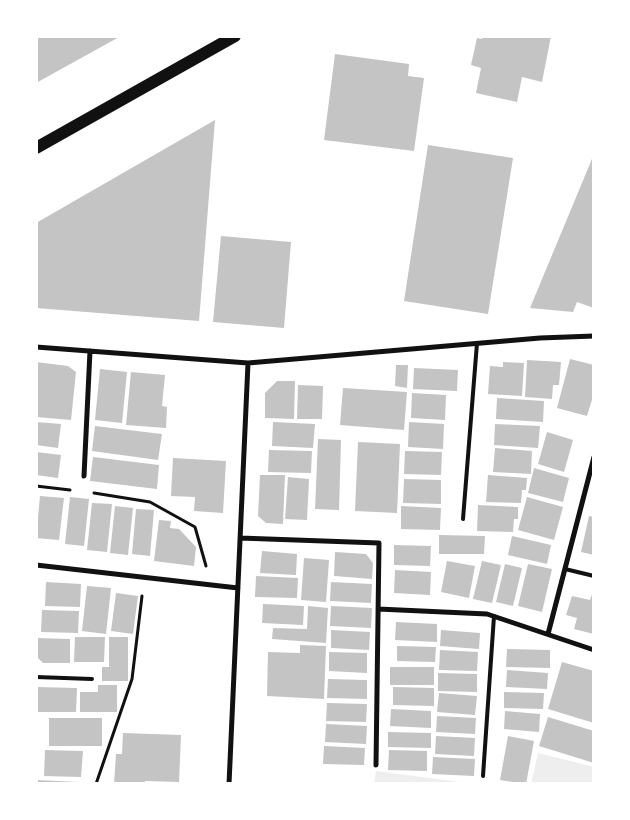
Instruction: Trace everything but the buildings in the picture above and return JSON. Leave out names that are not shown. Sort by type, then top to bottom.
[{"type":"main road","points":[[36,148],[235,36]]},
{"type":"street","points":[[36,347],[248,364],[476,343],[594,336]]},
{"type":"street","points":[[84,476],[90,351]]},
{"type":"street","points":[[229,784],[248,364]]},
{"type":"street","points":[[548,634],[594,457]]},
{"type":"street","points":[[240,538],[379,543],[376,765]]},
{"type":"street","points":[[36,564],[238,588]]},
{"type":"street","points":[[378,609],[494,616],[594,650]]},
{"type":"lane","points":[[463,518],[476,343]]},
{"type":"lane","points":[[565,569],[594,576]]},
{"type":"lane","points":[[483,776],[494,616]]},
{"type":"lane","points":[[36,677],[92,679]]},
{"type":"path","points":[[36,486],[72,490]]},
{"type":"path","points":[[92,493],[150,502],[195,527],[212,585]]},
{"type":"path","points":[[96,784],[132,679],[144,577]]},
{"type":"shaded area","points":[[538,753],[594,767],[594,784],[531,784]]},
{"type":"shaded area","points":[[376,771],[475,784],[374,784]]}]
